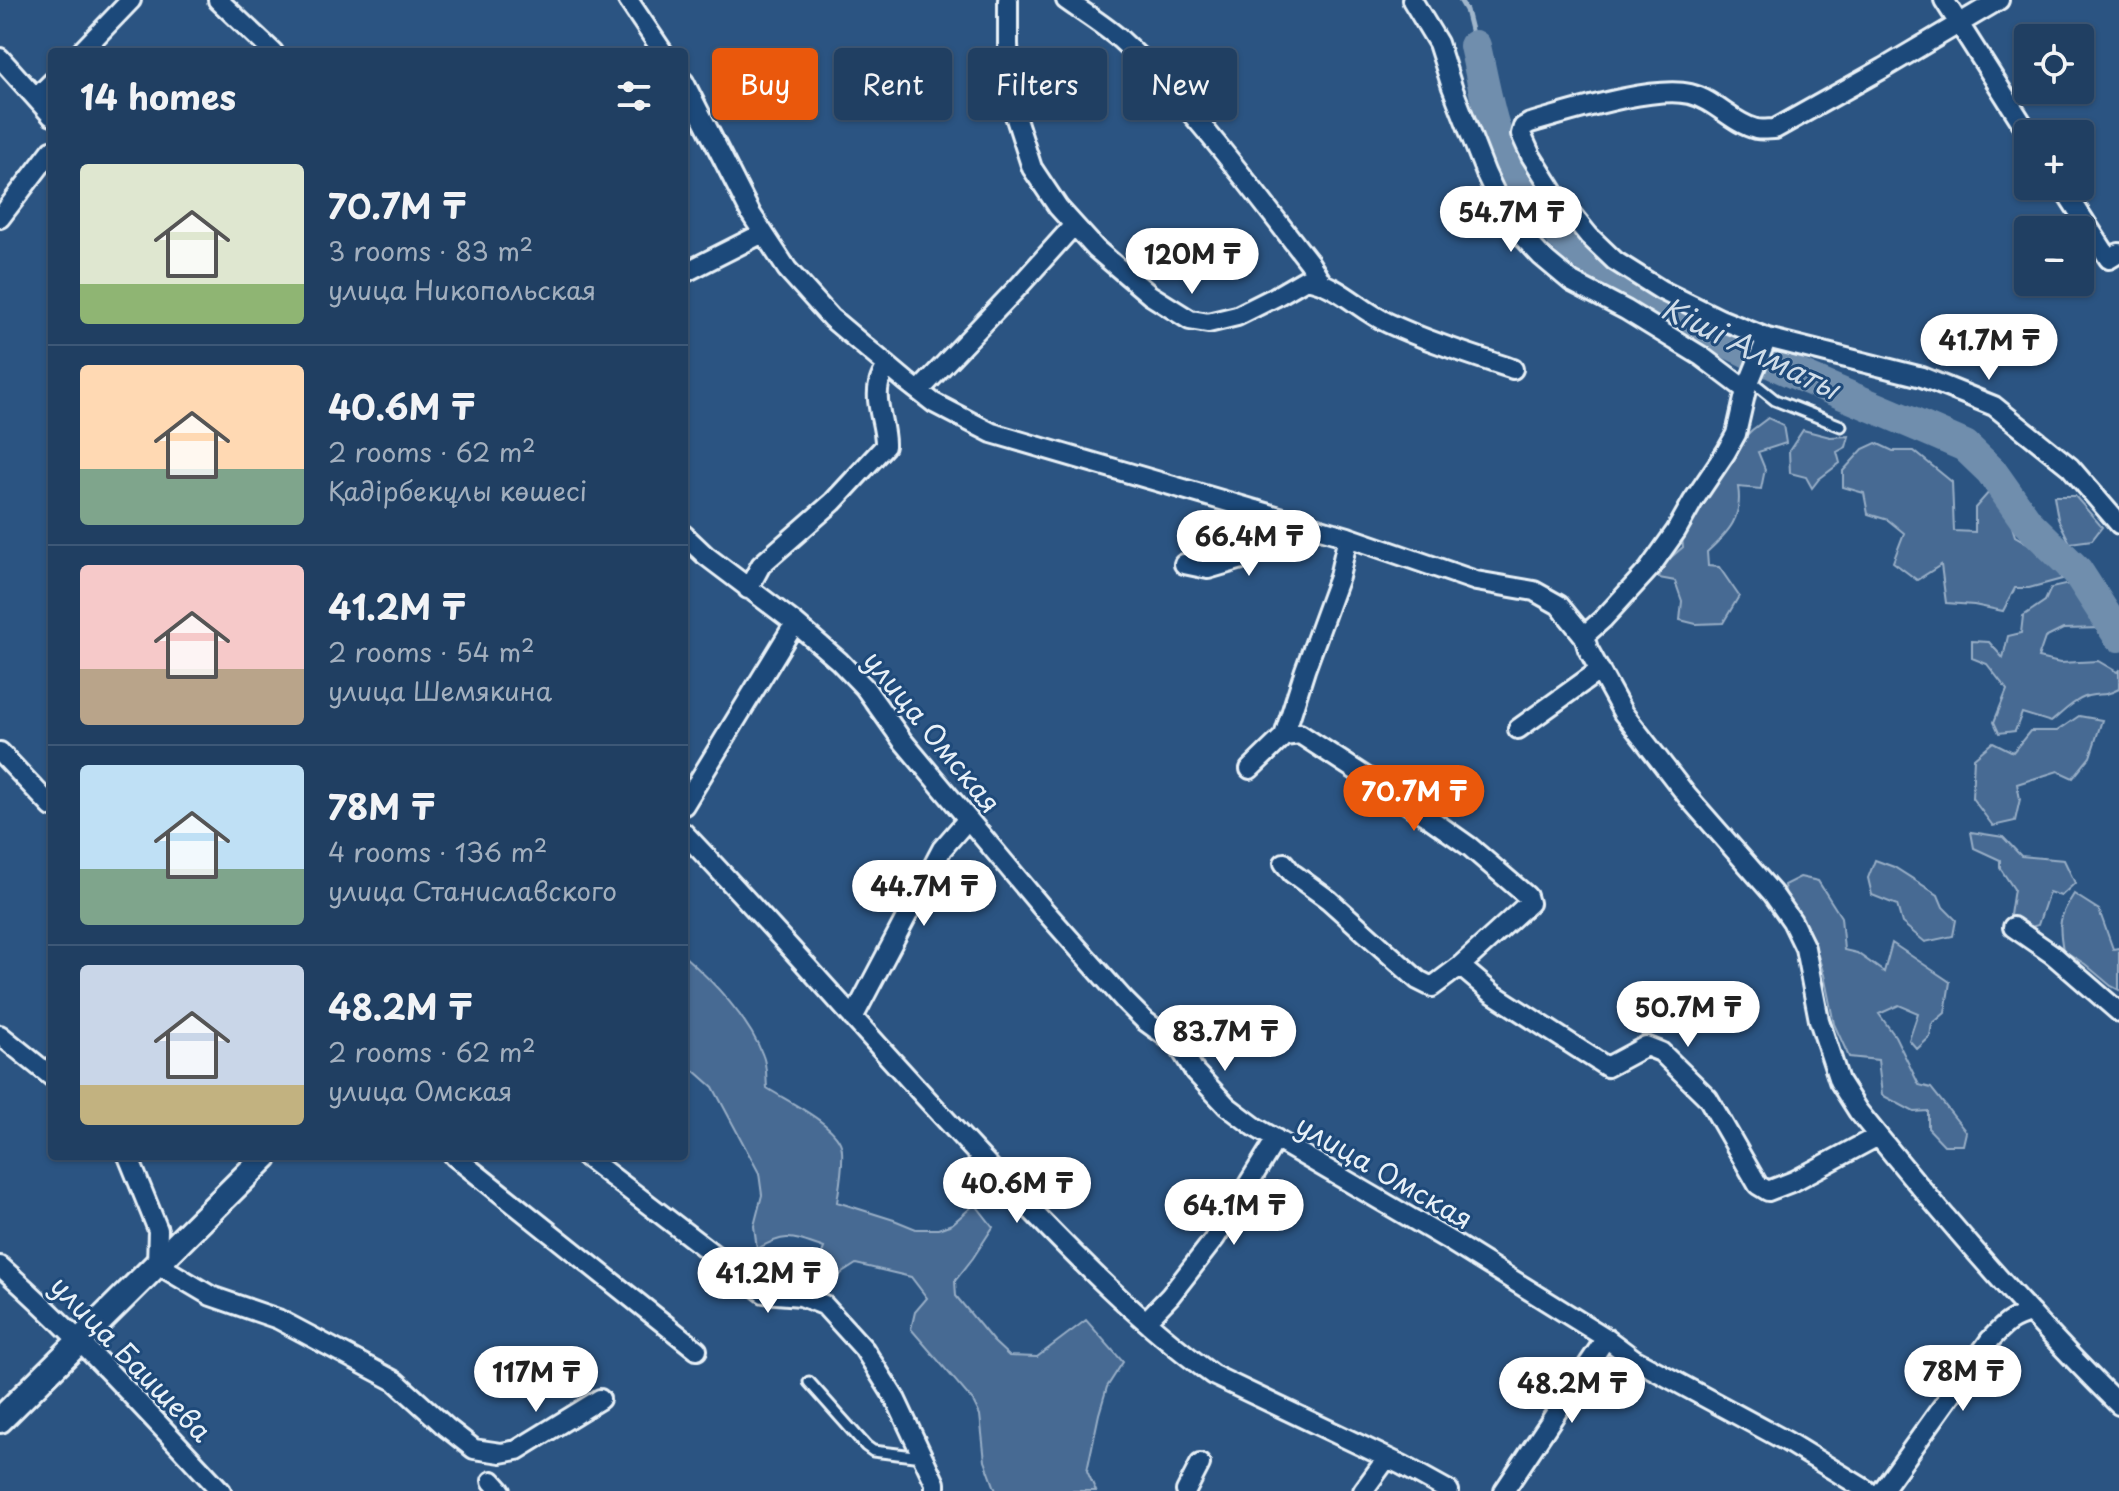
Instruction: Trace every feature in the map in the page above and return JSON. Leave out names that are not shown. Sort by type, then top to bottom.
[{"type":"street","points":[[85,48],[131,0]]},
{"type":"street","points":[[218,0],[269,48]]},
{"type":"street","points":[[628,0],[660,48]]},
{"type":"street","points":[[1008,0],[1011,103],[1032,168],[1058,207],[1096,249],[1150,295],[1190,320],[1208,323],[1225,320],[1306,279],[1321,281],[1384,321],[1427,340],[1513,369]]},
{"type":"street","points":[[1066,0],[1119,39],[1158,78],[1225,154],[1321,281]]},
{"type":"street","points":[[1412,0],[1438,43],[1486,174],[1509,222],[1541,256],[1572,282],[1626,310],[1701,356],[1750,378]]},
{"type":"street","points":[[1944,0],[2020,120]]},
{"type":"street","points":[[1999,0],[1775,129],[1757,129],[1736,120],[1709,101],[1692,94],[1671,91],[1530,123],[1523,127],[1521,134],[1531,156],[1564,204],[1589,236],[1615,261],[1661,290],[1765,343],[1797,345],[1922,377],[1994,406],[2070,467],[2119,524]]},
{"type":"street","points":[[0,58],[48,112]]},
{"type":"street","points":[[36,98],[48,86]]},
{"type":"street","points":[[688,90],[751,214],[787,269],[831,318],[934,403],[992,433],[1348,537],[1476,581],[1534,591],[1559,605],[1584,636],[1623,713],[1688,797],[1773,894],[1792,921],[1805,948],[1819,1020],[1839,1081],[1858,1111],[2061,1347],[2119,1405]]},
{"type":"street","points":[[0,218],[48,155]]},
{"type":"street","points":[[2072,200],[2114,256]]},
{"type":"street","points":[[919,391],[1074,225]]},
{"type":"street","points":[[688,271],[763,233]]},
{"type":"street","points":[[1584,636],[1649,569],[1736,434],[1750,378],[1765,343]]},
{"type":"street","points":[[748,589],[761,565],[833,502],[885,446],[878,394],[879,382],[887,365]]},
{"type":"street","points":[[1184,564],[1208,569],[1242,559],[1256,510]]},
{"type":"street","points":[[1250,769],[1284,736],[1339,577],[1348,537]]},
{"type":"street","name":"улица Омская","points":[[688,539],[795,623],[865,688],[902,740],[1044,910],[1124,1000],[1145,1021],[1178,1045],[1195,1072],[1227,1106],[1255,1127],[1450,1241],[1606,1338],[1634,1359],[1786,1441],[1868,1491]]},
{"type":"street","points":[[688,798],[795,623]]},
{"type":"street","points":[[1518,729],[1600,670]]},
{"type":"street","points":[[1284,736],[1300,734],[1429,818],[1470,847],[1527,896],[1529,903],[1460,966],[1432,987],[1418,980],[1284,863]]},
{"type":"street","points":[[0,752],[48,803]]},
{"type":"street","points":[[853,1018],[942,849],[968,819]]},
{"type":"street","points":[[688,837],[981,1158],[1081,1262],[1186,1356],[1213,1375],[1449,1491]]},
{"type":"street","points":[[2013,927],[2052,954],[2119,1012]]},
{"type":"street","points":[[1460,966],[1492,993],[1607,1067],[1646,1046],[1661,1052],[1708,1098],[1758,1185],[1768,1191],[1794,1181],[1878,1136]]},
{"type":"street","points":[[0,1035],[48,1074]]},
{"type":"street","points":[[1146,1321],[1170,1296],[1215,1238],[1276,1139]]},
{"type":"street","points":[[130,1160],[158,1230],[157,1264]]},
{"type":"street","points":[[0,1420],[262,1160]]},
{"type":"street","points":[[459,1160],[697,1350]]},
{"type":"street","points":[[590,1160],[764,1293],[801,1296],[824,1305],[864,1349],[896,1400],[935,1483],[935,1491]]},
{"type":"street","points":[[157,1264],[211,1296],[278,1319],[395,1381],[474,1449],[501,1453],[517,1450],[600,1399]]},
{"type":"street","name":"улица Баишева","points":[[0,1266],[80,1341],[221,1491]]},
{"type":"street","points":[[1882,1491],[1990,1340],[2006,1323],[2031,1313]]},
{"type":"street","points":[[1504,1491],[1606,1338]]},
{"type":"street","points":[[1363,1491],[1387,1458]]},
{"type":"street","points":[[1186,1491],[1200,1464]]},
{"type":"lane","points":[[1750,378],[1775,400],[1841,426]]},
{"type":"lane","points":[[809,1382],[873,1451],[922,1457]]},
{"type":"shaded area","points":[[1768,418],[1783,425],[1786,443],[1758,452],[1765,469],[1761,489],[1738,487],[1738,507],[1733,523],[1707,552],[1708,566],[1719,567],[1739,596],[1723,623],[1696,624],[1680,620],[1682,601],[1675,581],[1659,578],[1662,565],[1683,547],[1680,517],[1707,473]]},
{"type":"shaded area","points":[[1803,430],[1830,437],[1849,436],[1846,447],[1837,452],[1840,463],[1812,488],[1806,477],[1790,473],[1789,451]]},
{"type":"shaded area","points":[[1876,443],[1893,451],[1914,451],[1952,482],[1954,531],[1975,532],[1975,508],[1989,492],[2005,504],[2015,536],[2050,556],[2062,579],[2029,588],[2015,588],[2003,611],[1946,603],[1941,565],[1917,580],[1893,562],[1904,533],[1888,520],[1868,514],[1864,493],[1843,487],[1843,471],[1863,449]]},
{"type":"shaded area","points":[[2054,496],[2075,496],[2102,527],[2092,540],[2070,543],[2058,519]]},
{"type":"shaded area","points":[[2069,584],[2092,609],[2102,628],[2063,629],[2045,638],[2038,658],[2060,663],[2098,661],[2117,672],[2119,670],[2119,689],[2083,698],[2051,722],[2022,713],[2015,731],[1999,733],[1994,722],[2007,690],[1987,664],[1972,658],[1972,641],[1989,642],[2003,658],[2008,636],[2021,633],[2023,616],[2045,601],[2051,588]]},
{"type":"shaded area","points":[[2079,716],[2102,720],[2090,757],[2073,778],[2058,771],[2017,784],[2020,799],[2015,821],[1993,826],[1972,798],[1974,758],[1993,742],[2013,752],[2030,731],[2057,731]]},
{"type":"shaded area","points":[[1971,832],[2003,837],[2021,856],[2064,860],[2075,883],[2061,896],[2049,892],[2038,925],[2024,929],[2010,915],[2014,889],[2000,868],[2000,860],[1974,848]]},
{"type":"shaded area","points":[[1875,860],[1894,867],[1938,895],[1943,907],[1956,920],[1953,936],[1925,942],[1902,923],[1897,905],[1872,895],[1868,878]]},
{"type":"shaded area","points":[[1800,877],[1818,881],[1841,917],[1844,950],[1857,953],[1884,972],[1892,943],[1950,982],[1945,1013],[1932,1024],[1930,1037],[1917,1049],[1909,1040],[1918,1013],[1899,1005],[1879,1014],[1895,1036],[1919,1085],[1931,1088],[1966,1132],[1963,1145],[1944,1145],[1928,1128],[1928,1111],[1914,1112],[1882,1095],[1878,1060],[1849,1057],[1834,1024],[1813,939],[1787,902],[1784,885]]},
{"type":"shaded area","points":[[2074,894],[2099,910],[2113,949],[2119,948],[2119,990],[2063,950],[2061,920]]},
{"type":"shaded area","points":[[688,960],[718,989],[749,1029],[764,1060],[767,1088],[820,1121],[837,1137],[842,1157],[837,1202],[916,1229],[938,1229],[952,1224],[975,1204],[993,1227],[955,1281],[956,1296],[993,1341],[1009,1356],[1037,1357],[1086,1320],[1123,1362],[1107,1387],[1087,1471],[1096,1491],[996,1491],[985,1461],[980,1415],[973,1401],[911,1329],[915,1312],[927,1298],[911,1277],[856,1264],[842,1273],[830,1288],[811,1281],[824,1248],[783,1238],[757,1249],[754,1226],[762,1195],[759,1173],[713,1087],[695,1071],[688,1070]]},
{"type":"waterway","name":"Кіші Алматы","points":[[1460,0],[1466,10],[1475,46]]},
{"type":"waterway","name":"Кіші Алматы","points":[[1475,46],[1493,125],[1511,169],[1537,207],[1583,256],[1613,278],[1723,340],[1965,446],[1991,471],[2027,522],[2077,571],[2119,636]]}]
